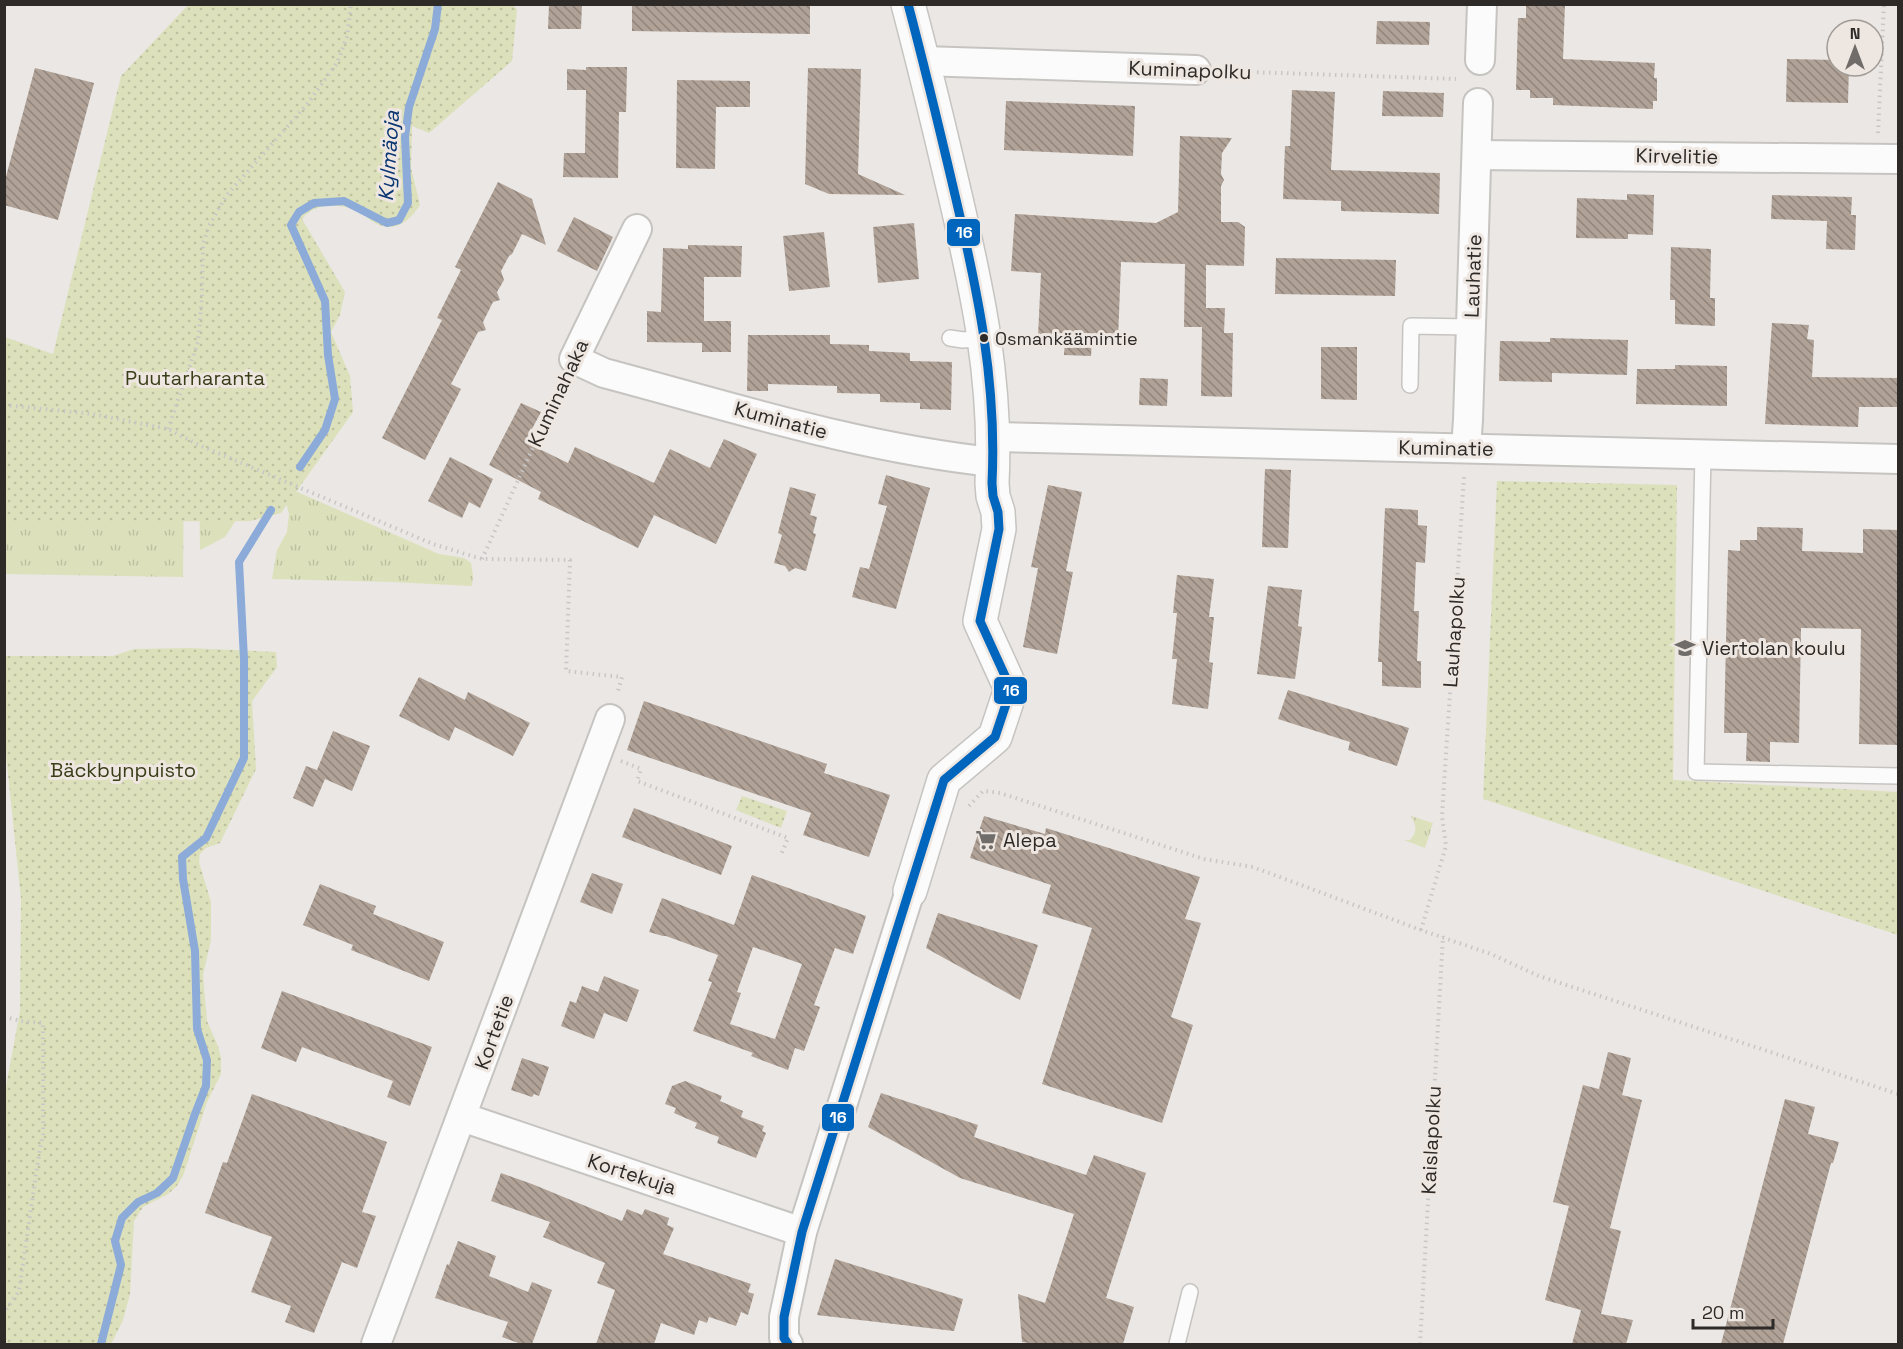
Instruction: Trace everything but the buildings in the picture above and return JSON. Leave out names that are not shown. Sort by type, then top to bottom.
[{"type":"street","points":[[788,1344],[784,1338],[784,1317],[802,1232],[944,780],[995,737],[1011,689],[980,621],[999,529],[992,483],[991,402],[985,338],[974,278],[908,4]]},
{"type":"street","points":[[1480,60],[1482,4]]},
{"type":"street","name":"Kuminapolku","points":[[923,61],[1196,70]]},
{"type":"street","name":"Lauhatie","points":[[1466,448],[1478,103]]},
{"type":"street","name":"Kirvelitie","points":[[1477,154],[1888,158]]},
{"type":"street","name":"Kuminahaka","points":[[574,359],[637,229]]},
{"type":"street","name":"Kuminatie","points":[[574,359],[604,373],[854,440],[947,456],[993,450],[1466,448],[1899,459]]},
{"type":"street","name":"Kortetie","points":[[376,1344],[610,719]]},
{"type":"street","name":"Kortekuja","points":[[462,1117],[802,1232]]},
{"type":"lane","points":[[1410,385],[1411,326],[1471,327]]},
{"type":"lane","points":[[950,338],[963,340],[985,338]]},
{"type":"lane","points":[[1703,454],[1696,772],[1899,776]]},
{"type":"lane","points":[[1177,1344],[1190,1292]]},
{"type":"path","points":[[168,429],[198,342],[203,244],[209,226],[226,196],[308,103],[336,63],[347,37],[351,4]]},
{"type":"path","points":[[1884,4],[1888,158]]},
{"type":"path","name":"Kuminapolku","points":[[1196,70],[1456,79]]},
{"type":"path","name":"Kuminahaka","points":[[482,559],[574,359]]},
{"type":"path","points":[[4,405],[93,414],[168,429],[433,544],[482,559],[570,560],[566,671],[622,677]]},
{"type":"path","name":"Lauhapolku","points":[[1422,930],[1446,846],[1442,816],[1466,448]]},
{"type":"path","points":[[598,753],[641,768],[637,781],[789,838],[781,855]]},
{"type":"path","points":[[983,791],[1000,793],[1204,859],[1252,867],[1491,954],[1539,976],[1899,1094]]},
{"type":"path","name":"Kaislapolku","points":[[1420,1344],[1443,936]]},
{"type":"path","points":[[4,1017],[43,1023],[43,1134],[19,1291],[4,1313]]},
{"type":"green space","name":"Puutarharanta","points":[[189,4],[512,5],[517,9],[512,61],[429,133],[412,126],[411,168],[420,205],[411,217],[400,224],[388,227],[373,222],[351,208],[328,206],[314,209],[302,219],[345,292],[340,315],[331,332],[350,376],[353,412],[281,513],[250,521],[5,522],[5,337],[53,354],[121,76]]},
{"type":"green space","points":[[5,413],[184,463],[183,577],[5,574]]},
{"type":"green space","points":[[224,460],[439,554],[464,558],[471,563],[472,586],[272,579],[277,550],[287,532],[289,514],[286,502],[238,517],[225,537],[200,550],[199,475]]},
{"type":"green space","points":[[1497,481],[1677,485],[1673,780],[1898,792],[1898,935],[1483,799]]},
{"type":"green space","name":"Bäckbynpuisto","points":[[189,648],[276,652],[277,667],[252,701],[256,769],[220,843],[206,848],[200,854],[199,862],[211,902],[211,940],[203,975],[207,1021],[218,1046],[221,1074],[207,1102],[183,1176],[168,1194],[143,1207],[134,1221],[130,1294],[123,1320],[111,1344],[5,1344],[4,1097],[20,1011],[21,899],[5,745],[5,656],[113,656],[134,649]]},
{"type":"green space","points":[[742,796],[787,811],[781,828],[736,810]]},
{"type":"green space","points":[[1411,816],[1433,823],[1425,848],[1404,840],[1410,840],[1415,831]]},
{"type":"waterway","name":"Kylmäoja","points":[[300,467],[325,430],[335,399],[328,355],[325,301],[291,225],[299,212],[314,203],[344,201],[387,223],[399,220],[408,203],[405,137],[409,107],[435,29],[438,4]]},
{"type":"waterway","points":[[101,1344],[121,1265],[115,1241],[122,1218],[138,1202],[157,1193],[173,1178],[206,1086],[207,1060],[197,1029],[195,951],[183,879],[182,857],[206,838],[244,758],[244,659],[239,562],[271,510]]},
{"type":"transit line","name":"16","points":[[788,1344],[784,1338],[784,1317],[802,1232],[944,780],[995,737],[1011,689],[980,621],[999,529],[998,512],[993,496],[992,409],[984,338],[963,231],[908,4]]},
{"type":"place","name":"Osmankäämintie","points":[[984,338]]},
{"type":"place","name":"Viertolan koulu","points":[[1685,648]]},
{"type":"place","name":"Alepa","points":[[986,840]]}]
